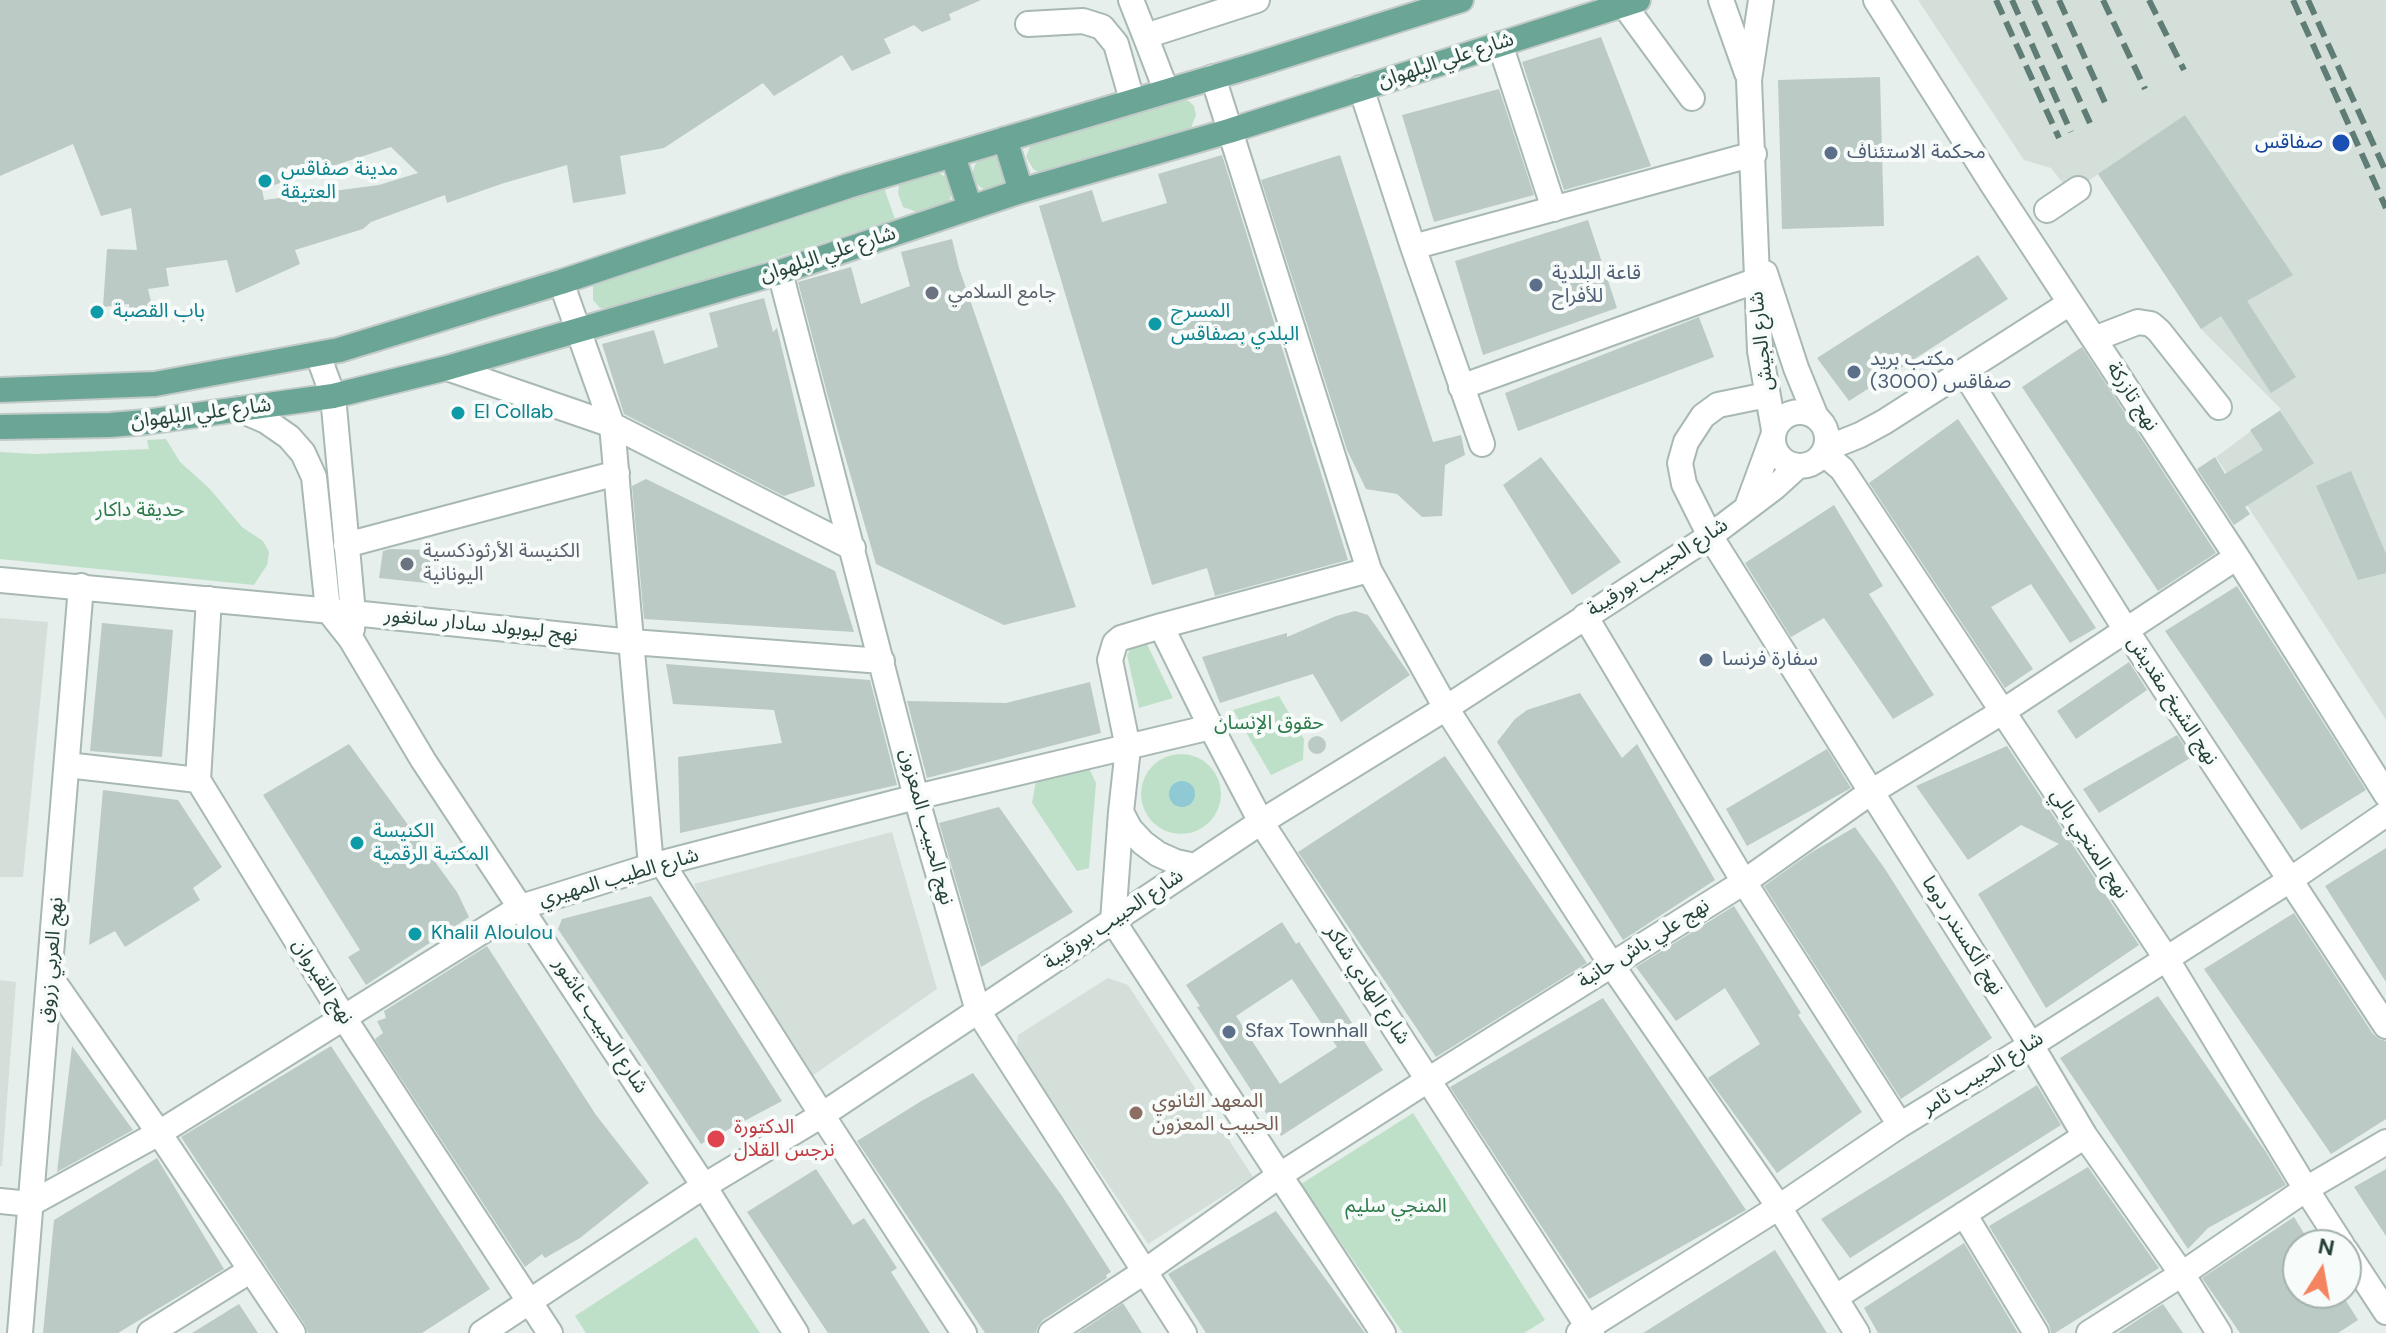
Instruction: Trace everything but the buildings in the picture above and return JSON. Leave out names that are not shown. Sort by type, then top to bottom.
[{"type":"main road","name":"شارع علي البلهوان","points":[[0,390],[155,384],[339,350],[561,282],[848,186],[1461,0]]},
{"type":"main road","name":"شارع علي البلهوان","points":[[0,427],[110,425],[238,409],[333,396],[447,368],[780,272],[1021,191],[1229,131],[1631,2]]},
{"type":"main road","points":[[1005,139],[1021,191]]},
{"type":"main road","points":[[953,156],[970,208]]},
{"type":"street","points":[[1131,0],[1166,90]]},
{"type":"street","points":[[1146,38],[1257,0]]},
{"type":"street","name":"شارع الجيش","points":[[1721,0],[1749,80]]},
{"type":"street","name":"شارع الجيش","points":[[1761,0],[1749,80],[1761,278],[1760,351],[1773,434]]},
{"type":"street","name":"نهج تازركة","points":[[1876,0],[1993,185],[2237,557],[2386,794]]},
{"type":"street","points":[[1631,2],[1692,98]]},
{"type":"street","points":[[1028,24],[1083,21],[1102,27],[1116,44],[1132,100]]},
{"type":"street","points":[[1500,44],[1554,209]]},
{"type":"street","points":[[1213,77],[1369,570],[1446,708],[1611,964],[1779,1207],[1857,1333]]},
{"type":"street","points":[[1361,88],[1482,444]]},
{"type":"street","points":[[1413,247],[1754,154]]},
{"type":"street","points":[[2047,210],[2078,189]]},
{"type":"street","name":"نهج الحبيب المعزون","points":[[780,272],[916,797],[978,1011],[1184,1333]]},
{"type":"street","points":[[1461,387],[1761,278]]},
{"type":"street","name":"شارع الجيش","points":[[1761,278],[1819,420]]},
{"type":"street","points":[[561,282],[612,425],[657,865],[964,1333]]},
{"type":"street","points":[[1884,422],[1845,426],[1819,420],[1800,411],[1791,413],[1777,423],[1773,434],[1777,454],[1790,464],[1812,463],[1824,451],[1884,422],[2070,303]]},
{"type":"street","points":[[2094,339],[2138,322],[2151,324],[2219,407]]},
{"type":"street","points":[[318,355],[333,396],[353,613],[351,639]]},
{"type":"street","points":[[447,368],[612,425],[853,548]]},
{"type":"street","name":"نهج الشيخ مقديش","points":[[1964,372],[2126,630],[2386,1026]]},
{"type":"street","name":"نهج ألكسندر دوما","points":[[1767,395],[1718,405],[1703,416],[1686,442],[1680,463],[1684,484],[1710,536],[2031,1045],[2085,1136],[2182,1274],[2219,1333]]},
{"type":"street","points":[[238,409],[266,421],[289,437],[303,453],[314,477],[328,610]]},
{"type":"street","points":[[1819,420],[1826,431],[1824,451]]},
{"type":"street","name":"شارع الحبيب بورقيبة","points":[[1747,507],[1773,434]]},
{"type":"street","name":"نهج المنجي بالي","points":[[1824,451],[1842,469],[2166,958],[2332,1229]]},
{"type":"street","name":"شارع الحبيب بورقيبة","points":[[482,1333],[704,1186],[822,1115],[1261,822],[1446,708],[1710,536],[1798,466]]},
{"type":"street","points":[[346,545],[617,473]]},
{"type":"street","name":"نهج علي باش حانبة","points":[[1051,1333],[1144,1272],[1280,1175],[1744,882],[1871,792],[2002,712],[2237,557]]},
{"type":"street","points":[[1369,570],[1161,626],[1121,638],[1115,643],[1110,660],[1128,748],[1113,921],[1383,1333]]},
{"type":"street","name":"نهج ليوبولد سادار سانغور","points":[[0,580],[632,642],[882,661]]},
{"type":"street","name":"نهج العربي زروق","points":[[20,1333],[81,586]]},
{"type":"street","points":[[67,765],[198,780],[209,599]]},
{"type":"street","name":"شارع الحبيب عاشور","points":[[328,610],[351,639],[423,760],[704,1186],[796,1333]]},
{"type":"street","points":[[1585,616],[1744,882],[1900,1125]]},
{"type":"street","name":"شارع الهادي شاكر","points":[[1161,626],[1261,822],[1587,1331]]},
{"type":"street","name":"شارع الطيب المهيري","points":[[30,1204],[159,1133],[521,907],[657,865],[916,797],[1211,727]]},
{"type":"street","name":"نهج القيروان","points":[[198,780],[344,1018],[550,1333]]},
{"type":"street","points":[[1121,812],[1130,829],[1158,854],[1195,866]]},
{"type":"street","name":"شارع الحبيب ثامر","points":[[1587,1331],[1900,1125],[2290,880],[2386,814]]},
{"type":"street","points":[[51,978],[293,1333]]},
{"type":"street","points":[[1836,1297],[2085,1136]]},
{"type":"street","points":[[2089,1333],[2306,1189],[2386,1142]]},
{"type":"street","points":[[0,1201],[30,1204]]},
{"type":"street","points":[[1964,1214],[2036,1333]]},
{"type":"street","points":[[150,1333],[251,1270]]},
{"type":"street","points":[[2362,1275],[2386,1312]]},
{"type":"street","points":[[2380,1333],[2386,1329]]},
{"type":"shaded area","points":[[1918,0],[2386,0],[2386,720],[2216,457],[2281,409],[2201,329],[2098,174],[2079,188],[2065,186],[2051,168],[2024,160]]},
{"type":"shaded area","points":[[0,618],[48,622],[23,877],[0,877]]},
{"type":"shaded area","points":[[892,832],[937,989],[812,1076],[709,921],[694,884]]},
{"type":"shaded area","name":"المعهد الثانوي الحبيب المعزون","points":[[1108,978],[1128,985],[1253,1177],[1148,1244],[1017,1049],[1018,1035]]},
{"type":"shaded area","points":[[0,980],[16,982],[2,1166],[0,1166]]},
{"type":"green space","points":[[1179,99],[1189,101],[1194,106],[1196,115],[1190,130],[1047,174],[1034,170],[1026,157],[1031,144],[1038,140]]},
{"type":"green space","points":[[990,156],[1002,161],[1007,173],[1002,185],[990,190],[978,185],[973,173],[978,161]]},
{"type":"green space","points":[[937,172],[949,179],[953,190],[949,202],[917,212],[903,207],[898,193],[903,180]]},
{"type":"green space","points":[[883,185],[895,219],[616,310],[600,308],[593,300],[593,286],[597,280]]},
{"type":"green space","name":"حديقة داكار","points":[[166,439],[180,462],[209,488],[242,527],[263,541],[269,552],[267,565],[254,585],[0,559],[0,452],[35,454],[149,449],[147,440]]},
{"type":"green space","points":[[1146,642],[1173,698],[1139,708],[1127,655],[1133,646]]},
{"type":"green space","name":"حقوق الإنسان","points":[[1279,696],[1304,739],[1303,760],[1271,775],[1233,710]]},
{"type":"green space","points":[[1181,754],[1196,757],[1209,766],[1218,779],[1221,794],[1218,809],[1209,822],[1196,831],[1181,834],[1166,831],[1153,822],[1144,809],[1141,794],[1144,779],[1153,766],[1166,757]]},
{"type":"green space","points":[[1089,768],[1096,783],[1089,868],[1077,871],[1032,803],[1036,780]]},
{"type":"green space","name":"المنجي سليم","points":[[1413,1113],[1545,1320],[1524,1333],[1403,1333],[1301,1184]]},
{"type":"green space","points":[[696,1237],[760,1333],[586,1333],[575,1316]]},
{"type":"water","points":[[1182,781],[1191,785],[1195,794],[1191,803],[1182,807],[1173,803],[1169,794],[1173,785]]},
{"type":"railway","points":[[1996,0],[2059,138]]},
{"type":"railway","points":[[2012,0],[2071,132]]},
{"type":"railway","points":[[2034,0],[2090,123]]},
{"type":"railway","points":[[2059,0],[2107,107]]},
{"type":"railway","points":[[2103,0],[2145,89]]},
{"type":"railway","points":[[2149,0],[2184,70]]},
{"type":"railway","points":[[2293,0],[2386,208]]},
{"type":"railway","points":[[2308,0],[2386,172]]},
{"type":"place","name":"صفاقس","points":[[2341,143]]},
{"type":"place","name":"محكمة الاستئناف","points":[[1831,153]]},
{"type":"place","name":"مدينة صفاقس العتيقة","points":[[265,181]]},
{"type":"place","name":"قاعة البلدية للأفراح","points":[[1536,285]]},
{"type":"place","name":"جامع السلامي","points":[[932,293]]},
{"type":"place","name":"باب القصبة","points":[[97,312]]},
{"type":"place","name":"المسرح البلدي بصفاقس","points":[[1155,324]]},
{"type":"place","name":"مكتب بريد صفاقس (3000)","points":[[1854,372]]},
{"type":"place","name":"El Collab","points":[[458,413]]},
{"type":"place","name":"الكنيسة الأرثوذكسية اليونانية","points":[[407,564]]},
{"type":"place","name":"سفارة فرنسا","points":[[1706,660]]},
{"type":"place","name":"الكنيسة المكتبة الرقمية","points":[[357,843]]},
{"type":"place","name":"Khalil Aloulou","points":[[415,934]]},
{"type":"place","name":"Sfax Townhall","points":[[1229,1032]]},
{"type":"place","name":"المعهد الثانوي الحبيب المعزون","points":[[1136,1113]]},
{"type":"place","name":"الدكتورة نرجس القلال","points":[[716,1139]]}]
